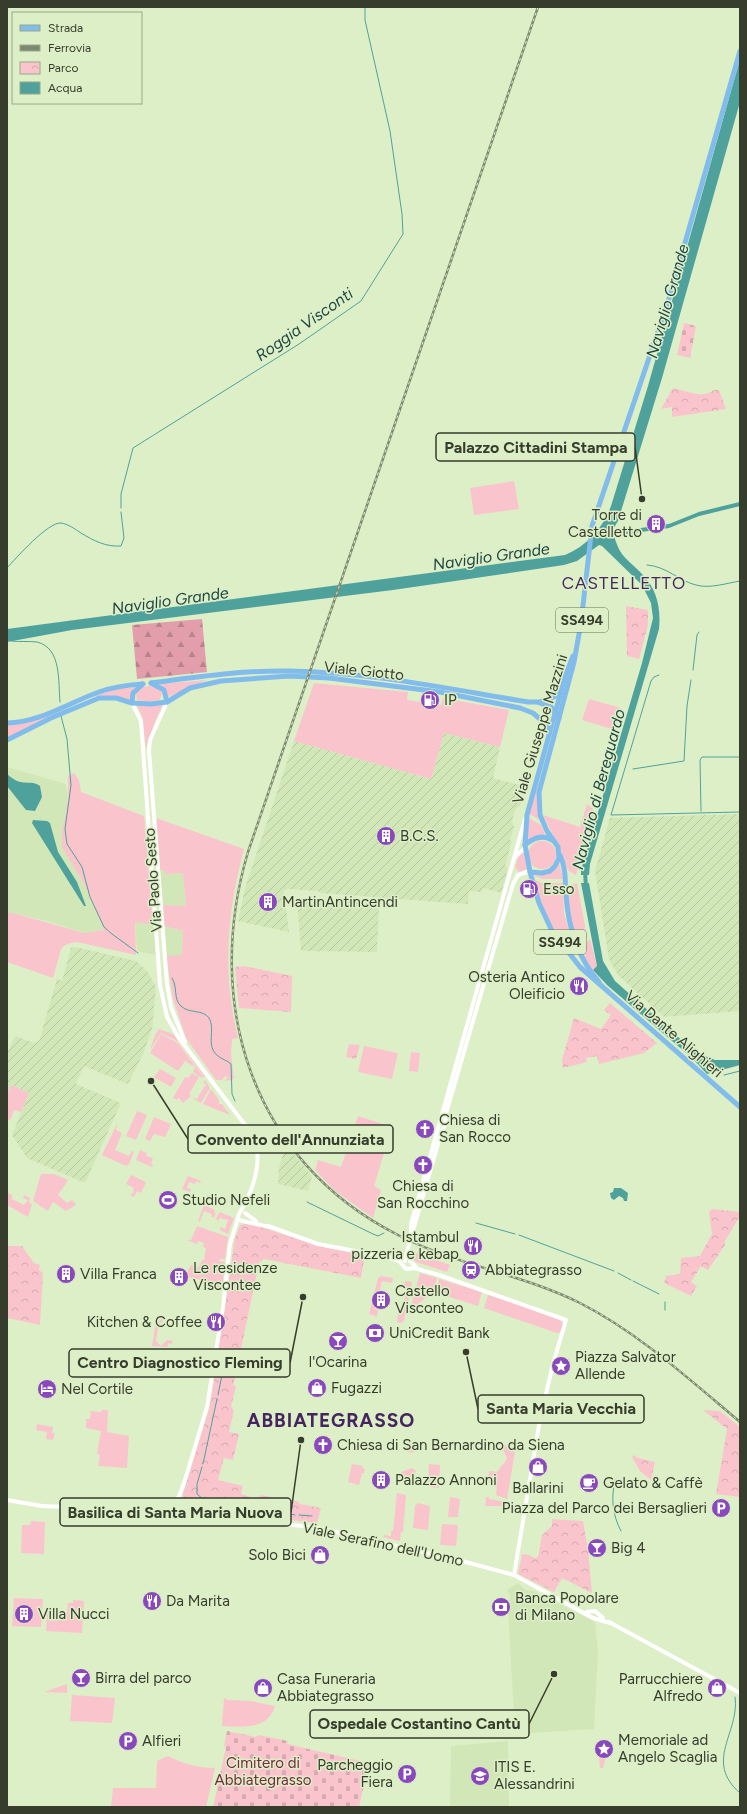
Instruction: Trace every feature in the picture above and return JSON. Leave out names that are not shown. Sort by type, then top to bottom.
[{"type":"main road","name":"SS494","points":[[575,651],[582,623],[592,526],[668,302],[740,51]]},
{"type":"main road","name":"Viale Giuseppe Mazzini","points":[[530,871],[526,846],[527,815],[562,687],[575,651]]},
{"type":"main road","name":"Viale Giuseppe Mazzini","points":[[560,855],[557,845],[552,840],[540,815],[539,792],[569,682],[575,651]]},
{"type":"main road","name":"Viale Giotto","points":[[7,723],[33,718],[101,691],[122,686],[198,676],[289,671],[376,677],[528,702],[537,702],[554,697],[562,687]]},
{"type":"main road","name":"Viale Giotto","points":[[7,740],[51,718],[99,698],[116,698],[132,703],[150,704],[167,702],[190,688],[216,682],[289,676],[329,678],[440,692],[520,708],[533,713],[541,720],[548,729],[549,734]]},
{"type":"main road","points":[[151,683],[164,690],[167,702]]},
{"type":"main road","points":[[132,703],[134,693],[143,684]]},
{"type":"main road","name":"Viale Giotto","points":[[537,702],[551,707],[555,711]]},
{"type":"main road","points":[[555,711],[559,718]]},
{"type":"main road","name":"Viale Giuseppe Mazzini","points":[[526,846],[532,840],[541,837],[552,840]]},
{"type":"main road","points":[[530,871],[542,873],[550,871],[557,864],[560,855]]},
{"type":"main road","name":"Via Dante Alighieri","points":[[560,855],[565,871],[567,912],[572,937],[584,961],[611,994]]},
{"type":"main road","name":"Via Dante Alighieri","points":[[530,871],[539,903],[552,931],[580,966],[740,1107]]},
{"type":"street","name":"Via Paolo Sesto","points":[[167,702],[150,740],[149,751],[167,984],[171,1007],[181,1036],[190,1051]]},
{"type":"street","name":"Via Paolo Sesto","points":[[132,703],[141,721],[160,985],[169,1020],[179,1038],[255,1138],[257,1147],[258,1164],[247,1200],[234,1227],[207,1407],[179,1496]]},
{"type":"street","name":"Viale Giuseppe Mazzini","points":[[464,1045],[527,815]]},
{"type":"street","name":"Viale Giuseppe Mazzini","points":[[514,859],[526,846]]},
{"type":"street","name":"Viale Giuseppe Mazzini","points":[[491,947],[514,882],[521,873],[530,871]]},
{"type":"street","points":[[406,1263],[411,1233],[414,1227],[441,1123],[462,1050],[466,1049],[464,1045],[493,952],[491,947]]},
{"type":"street","points":[[441,1123],[446,1124],[445,1121],[462,1050]]},
{"type":"street","name":"Via Paolo Sesto","points":[[244,1222],[247,1200]]},
{"type":"street","points":[[240,1213],[270,1227],[318,1244],[382,1256],[406,1263],[566,1320],[566,1325],[553,1364],[540,1419],[514,1575],[585,1612],[610,1623],[740,1692]]},
{"type":"street","points":[[238,1218],[244,1222],[270,1227]]},
{"type":"street","points":[[234,1227],[244,1222]]},
{"type":"street","points":[[160,1511],[172,1505],[179,1496]]},
{"type":"street","points":[[7,1500],[42,1506],[160,1511],[171,1513],[176,1516],[181,1514],[179,1496]]},
{"type":"street","points":[[172,1505],[181,1506],[187,1512]]},
{"type":"street","points":[[171,1513],[172,1505]]},
{"type":"street","name":"Viale Serafino dell'Uomo","points":[[181,1514],[187,1512],[318,1528],[462,1560],[506,1574],[514,1575]]},
{"type":"shaded area","points":[[444,733],[500,747],[493,778],[526,787],[520,806],[515,810],[512,821],[514,827],[510,840],[512,841],[505,866],[508,868],[501,893],[483,888],[481,892],[469,891],[468,904],[466,904],[321,893],[318,891],[288,889],[284,891],[289,932],[238,921],[245,888],[294,741],[431,779]]},
{"type":"shaded area","points":[[7,767],[66,784],[68,799],[62,832],[62,847],[84,884],[104,930],[84,933],[47,921],[7,913]]},
{"type":"shaded area","points":[[740,814],[740,1011],[664,1017],[618,975],[609,959],[595,871],[610,818]]},
{"type":"shaded area","points":[[160,870],[164,870],[166,874],[183,873],[186,906],[162,905]]},
{"type":"shaded area","points":[[297,898],[379,904],[377,952],[301,951]]},
{"type":"shaded area","points":[[135,921],[155,926],[157,951],[155,955],[137,951]]},
{"type":"shaded area","points":[[164,926],[183,931],[182,956],[166,956]]},
{"type":"shaded area","points":[[75,947],[136,961],[147,971],[156,987],[152,1029],[143,1054],[128,1084],[84,1066],[76,1084],[121,1103],[85,1183],[27,1158],[12,1135],[29,1093],[11,1085],[7,1094],[7,1050],[8,1051],[15,1036],[34,1043],[39,1041],[57,979],[62,981],[71,948]]},
{"type":"shaded area","points":[[288,1147],[312,1176],[308,1191],[278,1184],[279,1168],[284,1151]]},
{"type":"shaded area","points":[[518,1583],[525,1590],[534,1591],[595,1622],[598,1652],[594,1729],[515,1734],[508,1609],[510,1608],[510,1595],[507,1590]]},
{"type":"shaded area","name":"ITIS E. Alessandrini","points":[[508,1741],[509,1807],[450,1807],[451,1746]]},
{"type":"green space","points":[[684,323],[696,326],[690,358],[677,355]]},
{"type":"green space","points":[[673,388],[701,394],[719,390],[726,409],[672,417],[672,407],[661,409]]},
{"type":"green space","points":[[514,481],[519,509],[474,515],[470,488]]},
{"type":"green space","points":[[626,606],[648,610],[648,625],[639,659],[627,656]]},
{"type":"green space","points":[[202,619],[207,672],[137,679],[132,625]]},
{"type":"green space","points":[[207,680],[168,697],[166,691],[160,684]]},
{"type":"green space","points":[[314,683],[408,692],[407,700],[441,705],[443,698],[509,710],[500,747],[444,733],[431,779],[294,741]]},
{"type":"green space","points":[[154,686],[162,692],[160,700],[149,702],[137,700],[136,693],[143,687]]},
{"type":"green space","points":[[136,687],[132,691],[131,700],[115,696],[95,696],[116,689]]},
{"type":"green space","points":[[589,699],[621,708],[615,730],[582,720]]},
{"type":"green space","points":[[163,704],[155,721],[146,748],[142,716],[137,706]]},
{"type":"green space","points":[[57,712],[7,738],[7,725]]},
{"type":"green space","points":[[74,773],[79,780],[81,792],[144,816],[153,925],[135,922],[136,955],[77,942],[66,945],[61,949],[53,978],[7,962],[7,913],[13,913],[84,933],[104,930],[84,884],[62,847],[62,832],[68,799],[68,776]]},
{"type":"green space","points":[[538,785],[537,806],[538,819],[529,814]]},
{"type":"green space","points":[[587,804],[593,809],[594,815],[576,875],[567,868],[562,853],[543,815],[580,827]]},
{"type":"green space","points":[[156,818],[244,849],[238,873],[230,920],[229,943],[228,967],[230,990],[238,1038],[232,1039],[231,1054],[234,1079],[225,1081],[228,1077],[225,1076],[222,1080],[216,1080],[186,1038],[173,999],[166,956],[182,955],[183,931],[164,926],[162,905],[186,906],[183,873],[166,874],[164,870],[160,870]]},
{"type":"green space","points":[[529,818],[541,825],[546,836],[527,840]]},
{"type":"green space","points":[[542,841],[552,845],[556,855],[552,865],[542,869],[532,865],[528,855],[532,845]]},
{"type":"green space","points":[[524,850],[527,869],[519,872],[515,867],[519,854]]},
{"type":"green space","points":[[559,862],[563,879],[542,879],[535,876],[534,874],[543,874]]},
{"type":"green space","points":[[535,880],[542,883],[563,883],[564,914],[575,948],[569,953],[548,918]]},
{"type":"green space","points":[[577,883],[587,937],[578,947],[571,924],[568,906],[570,890],[573,884]]},
{"type":"green space","points":[[590,939],[597,966],[593,970],[580,950]]},
{"type":"green space","points":[[244,966],[292,976],[291,1012],[239,1008],[235,967]]},
{"type":"green space","points":[[610,1003],[657,1043],[644,1053],[599,1064],[597,1056],[586,1058],[587,1062],[563,1068],[562,1060],[574,1018],[601,1029],[611,1015],[604,1010]]},
{"type":"green space","points":[[159,1029],[173,1034],[205,1076],[204,1077],[179,1042],[161,1033],[150,1050],[155,1035]]},
{"type":"green space","points":[[161,1034],[178,1043],[203,1077],[202,1078],[193,1072],[195,1067],[185,1061],[178,1071],[150,1053]]},
{"type":"green space","points":[[349,1044],[360,1045],[356,1059],[346,1057]]},
{"type":"green space","points":[[364,1046],[398,1053],[392,1079],[358,1072]]},
{"type":"green space","points":[[411,1052],[420,1053],[418,1072],[409,1071]]},
{"type":"green space","points":[[160,1069],[176,1078],[171,1087],[154,1077]]},
{"type":"green space","points":[[192,1073],[199,1077],[189,1094],[191,1096],[183,1103],[179,1098],[177,1100],[173,1098],[185,1077],[188,1078]]},
{"type":"green space","points":[[205,1080],[210,1088],[201,1103],[192,1098],[197,1099],[206,1084],[203,1083]]},
{"type":"green space","points":[[11,1085],[29,1093],[21,1112],[14,1110],[11,1119],[8,1120],[7,1094]]},
{"type":"green space","points":[[211,1089],[219,1100],[219,1104],[222,1104],[230,1115],[203,1104]]},
{"type":"green space","points":[[137,1111],[147,1115],[136,1140],[126,1136]]},
{"type":"green space","points":[[358,1116],[392,1127],[374,1186],[381,1190],[373,1218],[334,1190],[315,1170],[318,1160],[341,1167]]},
{"type":"green space","points":[[154,1117],[171,1124],[165,1137],[154,1134],[150,1141],[145,1139]]},
{"type":"green space","points":[[118,1122],[116,1130],[122,1133],[115,1150],[129,1156],[132,1151],[134,1152],[129,1164],[126,1166],[102,1155]]},
{"type":"green space","points":[[140,1150],[147,1153],[146,1156],[153,1158],[151,1163],[153,1165],[152,1167],[136,1160]]},
{"type":"green space","points":[[41,1174],[54,1174],[68,1180],[58,1195],[67,1203],[72,1200],[76,1205],[66,1211],[53,1202],[48,1211],[33,1201]]},
{"type":"green space","points":[[131,1175],[146,1182],[141,1193],[137,1191],[134,1197],[130,1195],[134,1192],[134,1188],[126,1184]]},
{"type":"green space","points":[[188,1176],[201,1181],[200,1183],[196,1181],[195,1184],[189,1182],[187,1188],[191,1189],[190,1192],[182,1189]]},
{"type":"green space","points":[[7,1192],[12,1195],[12,1199],[24,1205],[28,1200],[23,1198],[24,1195],[30,1198],[29,1203],[32,1204],[28,1217],[7,1205]]},
{"type":"green space","points":[[204,1205],[215,1210],[214,1213],[216,1214],[214,1217],[211,1217],[212,1214],[204,1211],[200,1222],[198,1221]]},
{"type":"green space","points":[[712,1209],[740,1212],[740,1216],[725,1241],[725,1245],[708,1270],[701,1266],[691,1282],[697,1286],[691,1296],[664,1283],[666,1276],[680,1274],[681,1258],[700,1256],[712,1234],[709,1212]]},
{"type":"green space","points":[[220,1212],[234,1218],[228,1234],[220,1230],[221,1227],[225,1229],[228,1220],[220,1218],[218,1221],[216,1218]]},
{"type":"green space","points":[[249,1223],[322,1247],[365,1255],[361,1278],[264,1259],[259,1263],[237,1368],[216,1366],[235,1238],[240,1225]]},
{"type":"green space","points":[[197,1226],[228,1237],[225,1259],[220,1259],[219,1261],[225,1262],[222,1288],[215,1289],[213,1284],[188,1276],[188,1270],[191,1265],[199,1267],[202,1260],[204,1260],[206,1248],[203,1247],[204,1243],[199,1241],[197,1244],[187,1240],[191,1240]]},
{"type":"green space","points":[[7,1246],[22,1246],[34,1263],[40,1265],[39,1270],[43,1273],[40,1325],[7,1318]]},
{"type":"green space","points":[[414,1252],[450,1265],[447,1272],[416,1262],[413,1258]]},
{"type":"green space","points":[[420,1273],[437,1278],[434,1290],[431,1294],[417,1291],[416,1288]]},
{"type":"green space","points":[[381,1276],[393,1278],[392,1283],[382,1281],[375,1309],[378,1310],[377,1317],[369,1314],[378,1278]]},
{"type":"green space","points":[[439,1279],[482,1292],[478,1306],[437,1293],[436,1294]]},
{"type":"green space","points":[[405,1281],[412,1282],[404,1321],[401,1323],[397,1322],[398,1314],[401,1315],[407,1287],[404,1286]]},
{"type":"green space","points":[[417,1293],[428,1296],[414,1307],[412,1304],[413,1296],[416,1297]]},
{"type":"green space","points":[[488,1295],[559,1318],[563,1324],[561,1332],[557,1333],[484,1308]]},
{"type":"green space","points":[[162,1319],[186,1324],[183,1325],[181,1323],[164,1320],[159,1324],[156,1341],[161,1346],[167,1340],[173,1341],[172,1344],[169,1343],[167,1347],[152,1346],[156,1321]]},
{"type":"green space","points":[[215,1374],[236,1374],[233,1385],[236,1386],[231,1407],[234,1410],[229,1432],[239,1434],[233,1460],[224,1458],[218,1480],[243,1486],[241,1494],[258,1499],[260,1495],[297,1501],[300,1504],[321,1508],[317,1523],[193,1509],[184,1503],[183,1494],[209,1409]]},
{"type":"green space","points":[[102,1410],[108,1410],[107,1432],[129,1436],[127,1468],[98,1466],[100,1455],[97,1454],[101,1431],[86,1428],[86,1419],[90,1419],[91,1413],[89,1411],[101,1412]]},
{"type":"green space","points":[[703,1410],[720,1411],[740,1427],[740,1497],[716,1494],[727,1429]]},
{"type":"green space","points":[[37,1424],[53,1427],[52,1433],[55,1433],[53,1440],[46,1439],[47,1432],[36,1430]]},
{"type":"green space","points":[[411,1441],[415,1443],[417,1447],[415,1451],[411,1453],[407,1451],[405,1447],[407,1443]]},
{"type":"green space","points":[[498,1441],[515,1451],[507,1499],[496,1495],[497,1487],[495,1487],[495,1484],[488,1483],[489,1471],[497,1472],[507,1459]]},
{"type":"green space","points":[[634,1455],[638,1458],[655,1462],[651,1480],[640,1471],[632,1457]]},
{"type":"green space","points":[[352,1464],[363,1466],[362,1468],[365,1469],[364,1473],[362,1473],[359,1485],[348,1482]]},
{"type":"green space","points":[[429,1464],[440,1465],[439,1488],[428,1487]]},
{"type":"green space","points":[[412,1468],[416,1471],[412,1482],[402,1481],[401,1472]]},
{"type":"green space","points":[[397,1493],[406,1495],[403,1532],[401,1532],[400,1541],[383,1537],[384,1535],[391,1536],[391,1531],[393,1531]]},
{"type":"green space","points":[[450,1497],[460,1499],[458,1517],[448,1517]]},
{"type":"green space","points":[[486,1497],[489,1497],[489,1499],[507,1502],[505,1513],[505,1509],[502,1506],[485,1506]]},
{"type":"green space","points":[[418,1503],[430,1506],[428,1530],[413,1528],[415,1506]]},
{"type":"green space","points":[[552,1519],[583,1521],[588,1550],[592,1593],[562,1578],[554,1592],[518,1574],[522,1554],[529,1555],[534,1558],[538,1557],[542,1535],[552,1526]]},
{"type":"green space","points":[[31,1521],[45,1522],[44,1554],[21,1553],[22,1525],[30,1525]]},
{"type":"green space","points":[[442,1524],[458,1525],[456,1546],[440,1545]]},
{"type":"green space","points":[[14,1598],[43,1599],[41,1627],[12,1626]]},
{"type":"green space","points":[[73,1600],[84,1601],[82,1633],[46,1631],[47,1613],[67,1614],[68,1603],[73,1603]]},
{"type":"green space","points":[[67,1684],[67,1693],[44,1692]]},
{"type":"green space","points":[[72,1695],[115,1698],[112,1723],[70,1721]]},
{"type":"green space","points":[[224,1698],[228,1700],[251,1701],[275,1706],[272,1714],[261,1723],[238,1727],[222,1726]]},
{"type":"green space","name":"Cimitero di Abbiategrasso","points":[[227,1731],[256,1737],[259,1735],[288,1741],[287,1744],[369,1763],[359,1807],[213,1807],[226,1747],[224,1746]]},
{"type":"green space","points":[[609,1746],[603,1768],[600,1768],[598,1747]]},
{"type":"green space","points":[[168,1756],[191,1765],[215,1768],[206,1807],[111,1807],[113,1788],[156,1788],[157,1761]]},
{"type":"water","points":[[740,59],[740,102],[662,378],[618,521],[612,531],[622,554],[640,571],[654,592],[658,606],[659,629],[590,864],[589,875],[581,875],[581,870],[642,663],[653,618],[651,603],[642,585],[602,546],[599,545],[577,561],[564,565],[393,590],[72,630],[7,642],[7,629],[565,555],[580,547],[599,529],[611,506],[648,386]]},
{"type":"water","points":[[7,774],[18,781],[33,783],[40,786],[42,797],[35,811],[26,810],[7,786]]},
{"type":"water","points":[[33,820],[47,821],[50,823],[58,852],[77,882],[86,906],[84,906],[32,823]]},
{"type":"water","name":"Naviglio di Bereguardo","points":[[581,883],[589,883],[603,961],[615,981],[695,1052],[715,1060],[740,1060],[740,1065],[707,1074],[693,1059],[607,985],[593,970],[597,966]]},
{"type":"water","points":[[614,1188],[621,1188],[628,1193],[627,1201],[624,1201],[623,1198],[619,1196],[614,1200],[611,1198],[610,1193],[613,1192]]},
{"type":"waterway","name":"Roggia Visconti","points":[[121,508],[121,494],[133,448],[299,344],[361,301],[403,234],[402,214],[390,131],[365,20],[365,7]]},
{"type":"waterway","points":[[620,533],[669,526],[699,514],[740,504]]},
{"type":"waterway","points":[[7,568],[41,534],[55,524],[61,523],[69,526],[100,543],[110,546],[121,546],[124,538],[121,512]]},
{"type":"waterway","points":[[647,565],[660,568],[690,583],[701,586],[713,586],[740,581]]},
{"type":"waterway","points":[[693,670],[697,635],[699,632]]},
{"type":"waterway","points":[[11,641],[37,642],[45,645],[51,651],[55,658],[57,667],[60,702]]},
{"type":"waterway","points":[[659,675],[654,677],[651,681],[611,815],[740,812]]},
{"type":"waterway","points":[[633,769],[684,761],[687,706],[691,680]]},
{"type":"waterway","points":[[61,716],[67,739],[71,785],[65,829],[67,844],[82,867],[90,897],[104,927],[138,953]]},
{"type":"waterway","points":[[701,811],[700,760],[702,757],[740,757]]},
{"type":"waterway","name":"Naviglio di Bereguardo","points":[[585,871],[586,888]]},
{"type":"waterway","points":[[172,978],[175,985],[177,1000],[181,1006],[188,1010],[203,1013],[209,1018],[212,1028],[212,1048],[219,1057],[231,1064],[232,1094],[235,1101]]},
{"type":"waterway","points":[[724,1075],[740,1071]]},
{"type":"waterway","points":[[307,1202],[373,1234],[378,1236],[384,1233]]},
{"type":"waterway","points":[[476,1223],[515,1234]]},
{"type":"waterway","points":[[519,1235],[614,1271]]},
{"type":"waterway","points":[[618,1273],[631,1280]]},
{"type":"waterway","points":[[633,1281],[659,1294]]},
{"type":"waterway","points":[[665,1302],[665,1310]]},
{"type":"waterway","points":[[218,1395],[222,1375]]},
{"type":"waterway","points":[[203,1464],[217,1399]]},
{"type":"waterway","points":[[202,1467],[197,1484],[197,1494],[203,1499],[231,1505]]},
{"type":"waterway","points":[[615,1480],[613,1506],[621,1531]]},
{"type":"waterway","points":[[232,1505],[253,1509]]},
{"type":"waterway","points":[[285,1513],[295,1515]]},
{"type":"waterway","points":[[299,1515],[312,1516]]},
{"type":"waterway","points":[[735,1697],[733,1723],[723,1758],[724,1770],[729,1781],[740,1793]]},
{"type":"railway","points":[[538,7],[248,852],[235,909],[232,965],[237,1020],[251,1072],[274,1121],[306,1165],[348,1203],[398,1235],[420,1245],[466,1262],[535,1284],[580,1303],[602,1315],[623,1328],[663,1358],[740,1422]]},
{"type":"place","name":"Palazzo Cittadini Stampa","points":[[642,499]]},
{"type":"place","name":"Torre di Castelletto","points":[[656,524]]},
{"type":"place","name":"IP","points":[[430,700]]},
{"type":"place","name":"B.C.S.","points":[[386,836]]},
{"type":"place","name":"Esso","points":[[529,889]]},
{"type":"place","name":"MartinAntincendi","points":[[268,902]]},
{"type":"place","name":"Osteria Antico Oleificio","points":[[579,986]]},
{"type":"place","name":"Convento dell'Annunziata","points":[[151,1081]]},
{"type":"place","name":"Chiesa di San Rocco","points":[[425,1129]]},
{"type":"place","name":"Chiesa di San Rocchino","points":[[423,1165]]},
{"type":"place","name":"Studio Nefeli","points":[[168,1200]]},
{"type":"place","name":"Istambul pizzeria e kebap","points":[[473,1246]]},
{"type":"place","name":"Abbiategrasso","points":[[471,1270]]},
{"type":"place","name":"Villa Franca","points":[[66,1274]]},
{"type":"place","name":"Le residenze Viscontee","points":[[179,1277]]},
{"type":"place","name":"Centro Diagnostico Fleming","points":[[303,1297]]},
{"type":"place","name":"Castello Visconteo","points":[[381,1300]]},
{"type":"place","name":"Kitchen & Coffee","points":[[216,1322]]},
{"type":"place","name":"UniCredit Bank","points":[[375,1333]]},
{"type":"place","name":"l'Ocarina","points":[[338,1341]]},
{"type":"place","name":"Santa Maria Vecchia","points":[[466,1352]]},
{"type":"place","name":"Piazza Salvator Allende","points":[[561,1366]]},
{"type":"place","name":"Fugazzi","points":[[317,1388]]},
{"type":"place","name":"Nel Cortile","points":[[47,1389]]},
{"type":"place","name":"Basilica di Santa Maria Nuova","points":[[301,1440]]},
{"type":"place","name":"Chiesa di San Bernardino da Siena","points":[[323,1445]]},
{"type":"place","name":"Ballarini","points":[[538,1467]]},
{"type":"place","name":"Palazzo Annoni","points":[[381,1480]]},
{"type":"place","name":"Gelato & Caffè","points":[[589,1483]]},
{"type":"place","name":"Piazza del Parco dei Bersaglieri","points":[[721,1508]]},
{"type":"place","name":"Big 4","points":[[597,1548]]},
{"type":"place","name":"Solo Bici","points":[[320,1555]]},
{"type":"place","name":"Da Marita","points":[[152,1601]]},
{"type":"place","name":"Banca Popolare di Milano","points":[[501,1607]]},
{"type":"place","name":"Villa Nucci","points":[[24,1614]]},
{"type":"place","name":"Ospedale Costantino Cantù","points":[[554,1674]]},
{"type":"place","name":"Birra del parco","points":[[81,1678]]},
{"type":"place","name":"Casa Funeraria Abbiategrasso","points":[[263,1688]]},
{"type":"place","name":"Parrucchiere Alfredo","points":[[717,1688]]},
{"type":"place","name":"Alfieri","points":[[128,1741]]},
{"type":"place","name":"Memoriale ad Angelo Scaglia","points":[[604,1749]]},
{"type":"place","name":"Parcheggio Fiera","points":[[407,1774]]},
{"type":"place","name":"ITIS E. Alessandrini","points":[[480,1776]]},
{"type":"district","name":"CASTELLETTO","points":[[624,583]]},
{"type":"district","name":"ABBIATEGRASSO","points":[[331,1420]]},
{"type":"water label","name":"Naviglio Grande","points":[[667,301]]},
{"type":"water label","name":"Naviglio Grande","points":[[491,556]]},
{"type":"water label","name":"Naviglio Grande","points":[[170,600]]}]
